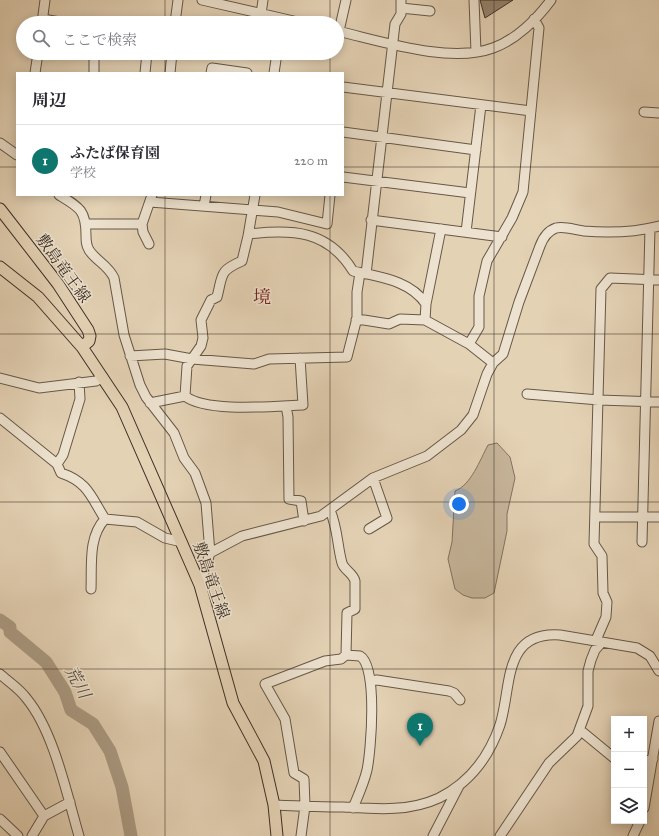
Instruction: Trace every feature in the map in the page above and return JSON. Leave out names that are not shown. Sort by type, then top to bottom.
[{"type":"main road","name":"敷島竜王線","points":[[0,210],[58,284],[88,330],[90,342],[82,347]]},
{"type":"main road","name":"敷島竜王線","points":[[0,267],[38,297],[82,347],[122,407],[200,585],[233,703],[264,761],[274,805],[277,836]]},
{"type":"street","points":[[43,16],[46,0]]},
{"type":"street","points":[[176,16],[178,0]]},
{"type":"street","points":[[202,0],[267,16]]},
{"type":"street","points":[[261,14],[263,0]]},
{"type":"street","points":[[342,16],[346,0]]},
{"type":"street","points":[[474,0],[476,52]]},
{"type":"street","points":[[344,32],[429,51],[454,54],[476,52],[492,49],[508,41],[534,19],[549,1]]},
{"type":"street","points":[[130,356],[165,354],[192,359],[254,364],[269,359],[347,357],[356,320],[357,292],[363,273],[371,220],[395,24],[401,14],[401,4],[430,11]]},
{"type":"street","points":[[469,344],[479,327],[479,296],[487,261],[519,205],[523,192],[539,28],[534,19]]},
{"type":"street","points":[[35,72],[37,60]]},
{"type":"street","points":[[94,60],[94,72]]},
{"type":"street","points":[[145,72],[146,60]]},
{"type":"street","points":[[170,72],[171,60]]},
{"type":"street","points":[[274,72],[276,60]]},
{"type":"street","points":[[211,72],[212,68],[240,72]]},
{"type":"street","points":[[344,86],[531,111]]},
{"type":"street","points":[[466,232],[481,105]]},
{"type":"street","points":[[644,112],[659,113]]},
{"type":"street","points":[[344,132],[476,150]]},
{"type":"street","points":[[0,143],[16,154]]},
{"type":"street","points":[[344,177],[470,193]]},
{"type":"street","points":[[60,196],[80,209],[85,216],[86,244],[90,251],[110,270],[114,278],[118,297],[118,310],[130,356],[140,385],[150,402],[174,433],[184,458],[195,473],[200,484],[207,511],[210,553],[200,585]]},
{"type":"street","points":[[204,206],[206,196]]},
{"type":"street","points":[[185,396],[188,366],[201,346],[203,338],[201,320],[211,300],[217,297],[223,271],[242,261],[249,234],[255,196]]},
{"type":"street","points":[[149,244],[143,232],[142,224],[151,198],[204,206],[278,212],[326,224],[330,196]]},
{"type":"street","points":[[371,220],[502,237]]},
{"type":"street","points":[[86,224],[142,224]]},
{"type":"street","points":[[210,553],[242,536],[258,530],[321,516],[373,478],[427,456],[469,423],[487,374],[493,363],[503,354],[519,302],[543,237],[550,230],[557,228],[585,231],[617,231],[654,227],[649,280],[642,542]]},
{"type":"street","points":[[425,320],[426,304],[441,229]]},
{"type":"street","points":[[249,234],[272,231],[305,234],[317,238],[345,257],[353,271],[400,283],[418,294],[426,304]]},
{"type":"street","points":[[500,836],[549,763],[568,746],[580,730],[588,706],[588,671],[606,617],[607,602],[604,593],[602,556],[594,544],[599,400],[600,289],[610,278],[659,280]]},
{"type":"street","points":[[356,320],[389,324],[400,319],[425,320],[469,344],[493,363]]},
{"type":"street","points":[[185,396],[192,402],[202,404],[251,407],[303,405],[300,358]]},
{"type":"street","points":[[0,378],[39,388],[96,381],[103,377]]},
{"type":"street","points":[[57,464],[63,455],[80,399],[79,382]]},
{"type":"street","points":[[527,394],[599,400],[659,402]]},
{"type":"street","points":[[150,402],[185,396]]},
{"type":"street","points":[[286,406],[288,417],[289,499],[301,501],[304,521]]},
{"type":"street","points":[[0,418],[57,464],[61,474],[73,478],[84,485],[94,498],[105,519]]},
{"type":"street","points":[[369,529],[387,518],[373,478]]},
{"type":"street","points":[[330,510],[338,536],[342,565],[354,577],[355,581],[355,609],[352,612],[347,613],[346,655]]},
{"type":"street","points":[[595,517],[659,517]]},
{"type":"street","points":[[105,519],[137,522],[165,538],[182,542]]},
{"type":"street","points":[[91,589],[93,537],[98,526],[105,519]]},
{"type":"street","points":[[274,805],[382,809],[413,807],[439,798],[459,785],[473,773],[481,763],[496,736],[500,724],[515,655],[523,645],[538,636],[548,634],[637,648],[650,656],[659,670]]},
{"type":"street","points":[[301,836],[305,806],[304,779],[294,773],[285,719],[265,684],[325,661],[341,659],[346,655],[362,657],[370,681],[372,700],[367,769],[353,808]]},
{"type":"street","points":[[0,674],[27,698],[36,712],[59,766],[80,836]]},
{"type":"street","points":[[370,681],[377,680],[449,691],[454,693],[460,700]]},
{"type":"street","points":[[647,792],[659,721]]},
{"type":"street","points":[[580,730],[611,756]]},
{"type":"street","points":[[0,752],[44,816]]},
{"type":"street","points":[[647,761],[653,759]]},
{"type":"street","points":[[433,836],[459,785]]},
{"type":"street","points":[[32,836],[44,816],[70,802]]},
{"type":"street","points":[[0,819],[18,836]]},
{"type":"street","points":[[634,836],[639,824]]},
{"type":"shaded area","points":[[497,443],[510,457],[515,478],[507,514],[507,531],[494,593],[485,598],[472,598],[463,595],[455,589],[448,559],[452,542],[455,491],[461,488],[470,478],[488,445]]},
{"type":"building","points":[[480,0],[513,0],[485,18]]},
{"type":"waterway","name":"荒川","points":[[0,620],[10,627],[10,632],[46,662],[65,692],[71,710],[93,724],[110,751],[122,787],[131,836]]},
{"type":"place","name":"ふたば保育園","points":[[420,746]]},
{"type":"district","name":"境","points":[[262,297]]}]
